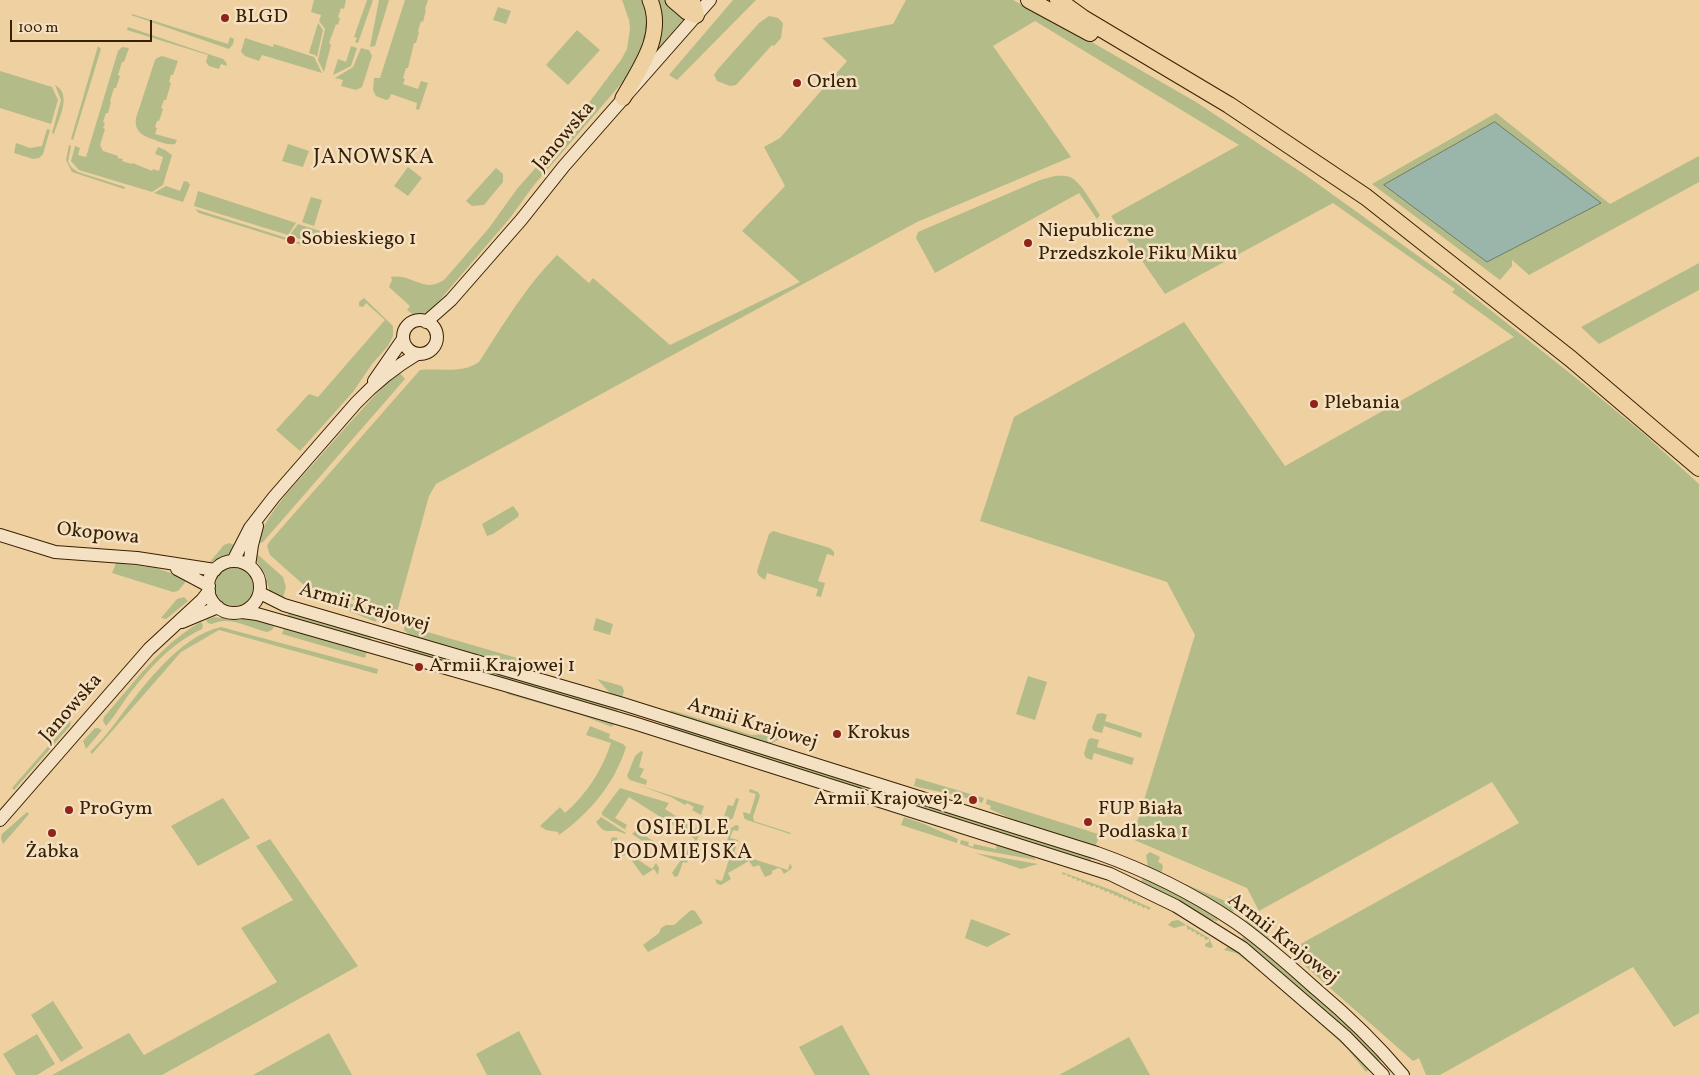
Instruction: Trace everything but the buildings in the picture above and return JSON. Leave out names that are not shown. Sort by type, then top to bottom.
[{"type":"highway","points":[[688,0],[693,4],[696,16]]},
{"type":"highway","points":[[1029,0],[1118,50],[1214,108],[1385,222],[1440,256]]},
{"type":"highway","points":[[1058,0],[1084,18],[1229,105],[1392,216],[1571,359],[1699,468]]},
{"type":"main road","points":[[623,98],[646,56],[653,38],[655,20],[650,0]]},
{"type":"main road","points":[[673,0],[687,12],[696,16]]},
{"type":"main road","points":[[1052,0],[1084,18]]},
{"type":"street","name":"Janowska","points":[[430,324],[444,312],[451,300],[623,98],[710,0]]},
{"type":"street","points":[[233,561],[250,528],[274,497],[365,393],[403,340],[405,330],[411,323],[418,321],[430,324],[436,338],[434,346],[426,352],[417,354],[401,363],[365,393]]},
{"type":"street","points":[[403,340],[408,349],[417,354]]},
{"type":"street","points":[[249,566],[252,545],[260,516]]},
{"type":"street","name":"Okopowa","points":[[0,535],[55,552],[137,558],[215,570]]},
{"type":"street","points":[[233,561],[242,562],[249,566],[259,578],[260,593],[252,606],[242,612],[230,612],[218,607],[211,598],[209,588],[210,579],[215,570],[221,565],[233,561]]},
{"type":"street","name":"Okopowa","points":[[164,562],[209,588]]},
{"type":"street","name":"Janowska","points":[[0,820],[149,648],[202,600],[209,588]]},
{"type":"street","name":"Armii Krajowej","points":[[260,593],[284,606],[623,704],[1116,860],[1164,882],[1235,922],[1290,966],[1348,1018],[1372,1040],[1403,1075]]},
{"type":"street","name":"Janowska","points":[[175,625],[218,607]]},
{"type":"street","name":"Armii Krajowej","points":[[242,612],[257,614],[363,644],[637,724],[1110,874],[1176,906],[1226,936],[1269,969],[1345,1036],[1383,1075]]},
{"type":"street","points":[[1110,874],[1116,860]]},
{"type":"street","points":[[1226,936],[1235,922]]},
{"type":"green space","points":[[314,0],[346,0],[344,9],[341,8],[338,17],[340,18],[338,25],[336,24],[329,43],[331,45],[324,72],[318,60],[325,29],[319,21],[321,15],[311,12]]},
{"type":"green space","points":[[367,0],[373,0],[358,43],[355,42],[357,38],[354,37]]},
{"type":"green space","points":[[379,0],[389,0],[375,46],[370,47]]},
{"type":"green space","points":[[405,0],[428,0],[423,22],[421,21],[416,43],[414,43],[408,68],[406,68],[403,78],[405,79],[403,84],[418,89],[421,81],[428,83],[419,110],[416,109],[417,103],[391,94],[389,99],[386,100],[376,96],[373,90],[374,78],[380,78]]},
{"type":"green space","points":[[622,0],[644,0],[649,15],[647,41],[627,77],[534,185],[510,218],[433,308],[423,315],[415,316],[407,310],[410,306],[389,287],[392,280],[391,277],[406,278],[431,285],[438,283],[445,279],[489,228],[517,189],[567,132],[621,60],[627,49],[630,29]]},
{"type":"green space","points":[[655,0],[667,0],[686,16],[654,53]]},
{"type":"green space","points":[[733,0],[756,0],[677,80],[669,75]]},
{"type":"green space","points":[[906,0],[1013,0],[1069,29],[1196,102],[1304,174],[1460,286],[1644,434],[1699,484],[1699,1013],[1674,1027],[1633,967],[1440,1075],[1426,1075],[1419,1058],[1413,1061],[1288,951],[1519,823],[1492,782],[1259,911],[1247,888],[1132,839],[1195,635],[1167,582],[980,521],[1014,417],[1184,322],[1285,466],[1514,337],[1452,292],[1455,289],[1333,203],[1165,294],[1111,216],[1239,145],[1035,21],[993,46],[1071,157],[917,222],[436,484],[429,496],[397,612],[305,586],[270,555],[267,546],[270,541],[420,370],[458,369],[472,366],[479,362],[525,293],[557,255],[589,283],[593,278],[670,345],[800,282],[742,231],[785,186],[764,147],[780,138],[847,61],[822,38],[893,24]]},
{"type":"green space","points":[[498,7],[511,11],[506,24],[493,20]]},
{"type":"green space","points":[[132,14],[228,44],[230,37],[234,39],[233,44],[229,49]]},
{"type":"green space","points":[[769,16],[778,18],[783,23],[781,38],[774,46],[772,45],[736,85],[730,86],[717,81],[714,75],[718,69],[759,23]]},
{"type":"green space","points":[[318,23],[323,30],[317,57],[309,53]]},
{"type":"green space","points":[[128,27],[223,59],[227,66],[221,64],[219,69],[209,66],[206,62],[208,55],[127,30]]},
{"type":"green space","points":[[577,30],[600,50],[568,85],[546,65]]},
{"type":"green space","points":[[245,38],[273,47],[274,44],[314,57],[322,73],[262,55],[259,61],[245,56],[241,52]]},
{"type":"green space","points":[[98,46],[101,49],[73,140],[71,139]]},
{"type":"green space","points":[[351,46],[357,48],[351,66],[333,75],[338,59],[346,62]]},
{"type":"green space","points":[[122,47],[129,48],[124,62],[122,62],[118,75],[120,76],[116,88],[114,88],[108,113],[106,113],[103,122],[105,123],[103,128],[105,129],[100,145],[103,151],[118,156],[118,158],[123,159],[122,161],[133,163],[152,171],[153,169],[159,171],[163,157],[155,154],[158,147],[172,155],[163,185],[152,192],[79,170],[71,161],[75,146],[80,148],[78,155],[86,157],[118,51]]},
{"type":"green space","points":[[361,48],[369,50],[372,56],[362,87],[356,90],[341,86],[343,80],[335,78],[353,67]]},
{"type":"green space","points":[[162,56],[178,61],[173,75],[171,75],[169,82],[171,83],[166,100],[164,100],[161,108],[163,109],[159,121],[157,121],[155,127],[157,128],[155,134],[177,140],[175,144],[163,143],[143,135],[136,127],[136,118],[155,60]]},
{"type":"green space","points":[[0,71],[52,87],[58,100],[51,124],[0,108]]},
{"type":"green space","points":[[55,85],[63,94],[64,101],[54,134],[52,133],[61,100]]},
{"type":"green space","points":[[1496,113],[1610,204],[1699,156],[1699,182],[1529,275],[1512,260],[1512,266],[1500,280],[1372,184]]},
{"type":"green space","points":[[47,129],[50,130],[43,154],[39,158],[33,159],[14,153],[16,143],[30,148],[42,146]]},
{"type":"green space","points":[[288,144],[309,151],[303,167],[282,161]]},
{"type":"green space","points":[[69,145],[71,146],[68,162],[72,168],[78,172],[125,187],[124,189],[72,172],[66,160]]},
{"type":"green space","points":[[408,167],[422,178],[408,196],[394,186]]},
{"type":"green space","points":[[496,168],[503,174],[503,182],[484,205],[472,206],[466,201]]},
{"type":"green space","points":[[1055,176],[1068,176],[1076,181],[1100,215],[1097,219],[1079,193],[935,273],[916,238],[918,232],[1040,180]]},
{"type":"green space","points":[[184,181],[190,185],[183,202],[154,193],[166,186],[180,191]]},
{"type":"green space","points":[[198,191],[296,223],[288,235],[194,206]]},
{"type":"green space","points":[[311,197],[322,200],[314,226],[302,222]]},
{"type":"green space","points":[[195,209],[312,246],[305,246],[199,213]]},
{"type":"green space","points":[[298,224],[320,231],[315,243],[289,236]]},
{"type":"green space","points":[[1699,263],[1699,290],[1599,344],[1581,327]]},
{"type":"green space","points":[[364,298],[393,326],[393,336],[388,346],[372,364],[353,392],[300,451],[276,430],[309,394],[318,397],[385,320],[366,303],[363,307],[359,306],[359,302]]},
{"type":"green space","points":[[398,371],[405,379],[263,542],[257,542],[262,530],[282,499],[345,427]]},
{"type":"green space","points":[[513,506],[519,514],[518,517],[487,536],[482,524]]},
{"type":"green space","points":[[773,531],[830,548],[834,552],[834,556],[827,554],[818,581],[825,583],[821,597],[816,596],[818,589],[767,573],[765,580],[759,576],[757,571],[769,534]]},
{"type":"green space","points":[[229,543],[237,546],[232,552],[209,563],[224,545]]},
{"type":"green space","points":[[255,552],[283,577],[286,587],[283,598],[269,589],[265,574],[256,560]]},
{"type":"green space","points":[[116,563],[156,568],[188,579],[178,591],[173,592],[112,573]]},
{"type":"green space","points":[[234,568],[247,574],[253,587],[247,600],[234,606],[221,600],[215,587],[221,574]]},
{"type":"green space","points":[[184,597],[188,601],[166,619],[161,618],[177,599]]},
{"type":"green space","points":[[342,601],[377,611],[376,622],[339,607]]},
{"type":"green space","points":[[289,612],[372,636],[370,641],[287,617]]},
{"type":"green space","points":[[214,617],[236,620],[249,618],[275,625],[272,630],[267,632],[239,623],[225,621],[212,624],[206,620]]},
{"type":"green space","points":[[596,618],[613,624],[610,635],[593,630]]},
{"type":"green space","points":[[405,621],[417,629],[524,660],[537,660],[532,668],[525,669],[411,636],[404,630]]},
{"type":"green space","points":[[201,622],[203,625],[202,629],[180,642],[160,658],[127,697],[106,726],[103,721],[104,717],[149,665],[173,641]]},
{"type":"green space","points":[[221,627],[378,669],[377,674],[219,630],[181,652],[92,754],[90,752],[108,733],[147,682],[175,653],[205,632]]},
{"type":"green space","points":[[284,628],[367,651],[365,658],[282,634]]},
{"type":"green space","points":[[409,647],[618,708],[617,713],[407,651]]},
{"type":"green space","points":[[1028,676],[1047,682],[1035,720],[1016,714]]},
{"type":"green space","points":[[597,679],[622,686],[624,691],[622,698],[610,693]]},
{"type":"green space","points":[[507,691],[614,724],[612,727],[581,715],[507,694]]},
{"type":"green space","points":[[671,710],[752,735],[769,734],[782,738],[772,743],[766,743],[670,713]]},
{"type":"green space","points":[[1097,714],[1107,715],[1105,721],[1142,733],[1141,738],[1104,726],[1102,733],[1094,731],[1092,728]]},
{"type":"green space","points":[[71,720],[70,726],[14,790],[12,788]]},
{"type":"green space","points":[[667,723],[866,785],[864,791],[666,728]]},
{"type":"green space","points":[[590,726],[610,734],[609,738],[626,747],[615,773],[600,796],[581,817],[559,835],[558,832],[546,830],[540,826],[560,807],[565,813],[587,790],[603,763],[611,743],[586,735]]},
{"type":"green space","points":[[95,728],[102,730],[86,749],[83,741]]},
{"type":"green space","points":[[1091,738],[1099,740],[1097,747],[1134,758],[1132,765],[1094,753],[1092,760],[1086,758],[1084,754],[1088,740]]},
{"type":"green space","points":[[641,751],[643,752],[639,767],[644,769],[640,777],[647,780],[646,785],[630,780],[627,776],[635,756]]},
{"type":"green space","points":[[916,778],[984,798],[982,803],[971,796],[970,799],[914,786]]},
{"type":"green space","points":[[638,785],[704,806],[701,815],[692,810],[694,807],[687,803],[685,805],[671,797]]},
{"type":"green space","points":[[620,788],[669,803],[665,809],[695,829],[700,824],[701,828],[692,856],[689,855],[687,863],[683,862],[678,876],[675,877],[672,873],[695,839],[629,797],[615,818],[627,825],[625,829],[629,832],[602,815],[602,812]]},
{"type":"green space","points":[[750,789],[758,792],[760,796],[753,817],[754,821],[790,834],[744,818],[743,812],[750,814],[756,794],[749,792]]},
{"type":"green space","points":[[223,798],[250,838],[198,866],[171,826]]},
{"type":"green space","points":[[736,798],[739,799],[733,818],[720,828],[728,805],[733,806]]},
{"type":"green space","points":[[910,799],[1092,856],[1090,862],[908,805]]},
{"type":"green space","points":[[987,799],[1098,834],[1099,837],[1095,847],[1018,822],[990,809],[991,806],[986,804]]},
{"type":"green space","points":[[27,812],[29,814],[3,844],[2,834]]},
{"type":"green space","points":[[601,817],[626,833],[603,830],[596,822]]},
{"type":"green space","points":[[904,817],[958,839],[957,843],[901,825]]},
{"type":"green space","points":[[736,825],[739,826],[738,831],[733,830],[730,838],[738,840],[734,853],[788,870],[790,863],[792,868],[784,874],[778,868],[772,871],[772,874],[765,877],[759,865],[753,867],[749,861],[728,873],[731,879],[721,885],[717,884],[715,879],[722,881],[734,844],[727,841],[731,828]]},
{"type":"green space","points":[[636,830],[661,846],[659,852],[632,834]]},
{"type":"green space","points":[[613,837],[618,838],[614,844],[652,869],[656,863],[659,868],[658,875],[654,869],[643,876],[627,854],[623,856],[619,849],[616,850],[611,844]]},
{"type":"green space","points":[[270,839],[358,966],[162,1075],[52,1075],[129,1033],[144,1055],[277,982],[241,928],[293,900],[256,846]]},
{"type":"green space","points":[[961,840],[969,842],[968,845],[973,847],[974,844],[996,849],[996,845],[1018,849],[1033,856],[1036,860],[975,849],[960,844]]},
{"type":"green space","points":[[1150,852],[1160,857],[1158,862],[1163,867],[1161,874],[1228,902],[1230,896],[1234,898],[1238,909],[1228,912],[1148,867],[1146,855]]},
{"type":"green space","points":[[975,853],[1038,864],[1021,869]]},
{"type":"green space","points":[[1062,872],[1114,891],[1151,908],[1148,910],[1141,905],[1138,906],[1137,903],[1133,904],[1132,901],[1124,900],[1123,897],[1119,898],[1118,895],[1110,894],[1109,891],[1105,892],[1104,889],[1096,888],[1095,885],[1091,887],[1090,884],[1082,883],[1081,880],[1077,881],[1076,878],[1068,877],[1067,874],[1063,875]]},
{"type":"green space","points":[[1143,877],[1194,903],[1217,918],[1218,921],[1211,920],[1141,882]]},
{"type":"green space","points":[[691,910],[695,911],[703,923],[648,952],[643,945],[659,933],[661,928],[666,925],[674,925]]},
{"type":"green space","points":[[1246,915],[1261,923],[1270,940],[1284,953],[1246,924]]},
{"type":"green space","points":[[971,919],[1011,934],[987,947],[965,938]]},
{"type":"green space","points":[[1178,920],[1209,938],[1213,947],[1205,946],[1209,939],[1205,940],[1204,936],[1197,935],[1191,929],[1188,930],[1186,925],[1174,928],[1168,925],[1172,921]]},
{"type":"green space","points":[[1243,936],[1276,961],[1353,1028],[1382,1058],[1378,1062],[1307,996],[1251,949],[1242,940]]},
{"type":"green space","points":[[1232,946],[1313,1014],[1370,1068],[1366,1072],[1346,1047],[1265,975],[1236,953],[1224,950]]},
{"type":"green space","points":[[53,1001],[83,1048],[61,1062],[31,1015]]},
{"type":"green space","points":[[842,1025],[870,1075],[815,1075],[799,1047]]},
{"type":"green space","points":[[519,1031],[542,1075],[487,1075],[476,1054]]},
{"type":"green space","points":[[329,1033],[352,1075],[253,1075]]},
{"type":"green space","points":[[37,1034],[55,1064],[37,1075],[16,1075],[3,1054]]},
{"type":"green space","points":[[1129,1037],[1150,1075],[1059,1075]]},
{"type":"shaded area","points":[[1495,122],[1601,203],[1487,262],[1384,185]]},
{"type":"place","name":"BLGD","points":[[225,18]]},
{"type":"place","name":"Orlen","points":[[797,83]]},
{"type":"place","name":"Sobieskiego 1","points":[[291,240]]},
{"type":"place","name":"Niepubliczne Przedszkole Fiku Miku","points":[[1028,243]]},
{"type":"place","name":"Plebania","points":[[1314,404]]},
{"type":"place","name":"Armii Krajowej 1","points":[[419,667]]},
{"type":"place","name":"Krokus","points":[[837,734]]},
{"type":"place","name":"Armii Krajowej 2","points":[[973,800]]},
{"type":"place","name":"ProGym","points":[[69,810]]},
{"type":"place","name":"FUP Biała Podlaska 1","points":[[1088,822]]},
{"type":"place","name":"Żabka","points":[[52,833]]},
{"type":"district","name":"JANOWSKA","points":[[374,159]]},
{"type":"district","name":"OSIEDLE PODMIEJSKA","points":[[683,842]]}]
